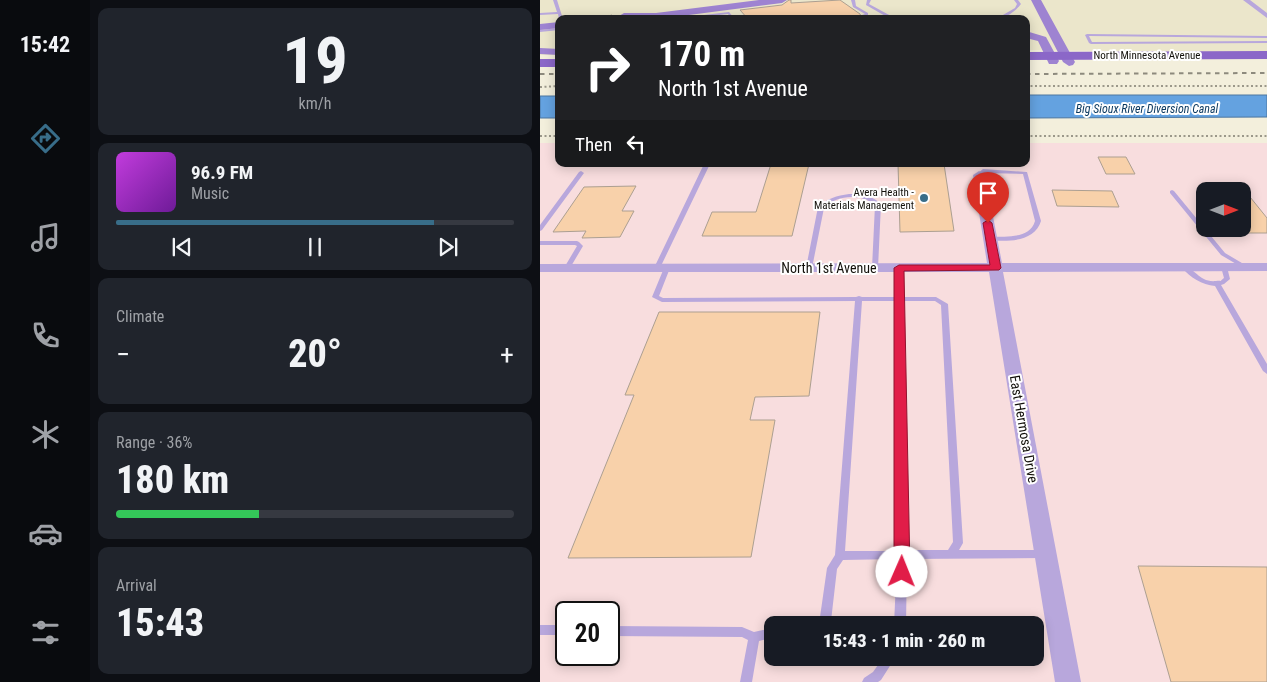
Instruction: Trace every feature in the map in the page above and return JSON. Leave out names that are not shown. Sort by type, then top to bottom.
[{"type":"main road","points":[[636,15],[758,0]]},
{"type":"main road","points":[[664,15],[782,0]]},
{"type":"main road","points":[[1036,0],[1038,13],[1068,59]]},
{"type":"main road","points":[[1030,35],[1042,39],[1052,59]]},
{"type":"main road","points":[[540,51],[555,52]]},
{"type":"main road","name":"North Minnesota Avenue","points":[[1068,59],[1267,55]]},
{"type":"main road","name":"North Minnesota Avenue","points":[[1030,56],[1052,59],[1267,62]]},
{"type":"main road","points":[[540,58],[555,58]]},
{"type":"main road","name":"North Minnesota Avenue","points":[[1030,62],[1052,59]]},
{"type":"main road","points":[[540,63],[555,63]]},
{"type":"street","points":[[1246,0],[1267,16]]},
{"type":"street","name":"East Hermosa Drive","points":[[979,175],[1068,682]]},
{"type":"street","name":"North 1st Avenue","points":[[540,268],[1267,267]]},
{"type":"lane","points":[[555,0],[560,15]]},
{"type":"lane","points":[[853,0],[854,6],[866,14],[864,15]]},
{"type":"lane","points":[[869,0],[867,4],[886,15]]},
{"type":"lane","points":[[1005,15],[1016,9],[1019,4],[1016,0]]},
{"type":"lane","points":[[540,14],[559,12]]},
{"type":"lane","points":[[710,15],[729,13],[730,15]]},
{"type":"lane","points":[[1267,37],[1087,36],[1091,43],[1267,42]]},
{"type":"lane","points":[[706,167],[662,268],[655,297],[662,300],[936,299],[944,304],[958,543],[951,554]]},
{"type":"lane","points":[[979,175],[982,171],[1018,171],[1025,173],[1038,221],[1038,226],[1033,231],[1023,236],[991,239]]},
{"type":"lane","points":[[540,229],[582,173]]},
{"type":"lane","points":[[1172,192],[1223,254],[1245,268]]},
{"type":"lane","points":[[809,268],[821,207],[824,202],[836,198],[856,197],[874,200],[878,204],[875,268]]},
{"type":"lane","points":[[540,243],[577,244],[580,246],[567,268]]},
{"type":"lane","points":[[899,268],[902,555],[900,616]]},
{"type":"lane","points":[[1186,268],[1195,278],[1202,282],[1216,284],[1227,279],[1224,268]]},
{"type":"lane","points":[[1216,284],[1267,371]]},
{"type":"lane","points":[[826,616],[832,568],[840,556],[859,298]]},
{"type":"lane","points":[[840,556],[1046,554]]},
{"type":"lane","points":[[540,630],[555,630]]},
{"type":"lane","points":[[620,631],[742,632],[754,637],[764,635]]},
{"type":"lane","points":[[746,682],[754,637]]},
{"type":"lane","points":[[868,682],[877,676],[884,666]]},
{"type":"path","points":[[540,86],[555,86]]},
{"type":"path","points":[[1030,86],[1267,86]]},
{"type":"path","points":[[540,136],[555,136]]},
{"type":"path","points":[[1030,136],[1267,136]]},
{"type":"shaded area","points":[[540,0],[1267,0],[1267,53],[1030,50],[1030,15],[555,15],[555,55],[540,55]]},
{"type":"shaded area","points":[[540,143],[555,143],[555,167],[1030,167],[1030,143],[1267,143],[1267,682],[540,682]]},
{"type":"water","name":"Big Sioux River Diversion Canal","points":[[1030,95],[1267,95],[1267,117],[1030,118]]},
{"type":"water","points":[[540,96],[555,96],[555,118],[540,118]]},
{"type":"building","points":[[789,0],[791,0],[791,3],[840,0],[860,15],[744,15],[740,10],[782,5]]},
{"type":"building","points":[[1098,157],[1126,157],[1135,174],[1106,174]]},
{"type":"building","points":[[770,167],[808,167],[792,236],[702,236],[712,212],[756,212]]},
{"type":"building","name":"Avera Health - Materials Management","points":[[898,167],[944,167],[954,231],[900,232]]},
{"type":"building","points":[[636,186],[622,211],[634,211],[620,237],[582,238],[586,231],[553,232],[584,187]]},
{"type":"building","points":[[1052,190],[1112,191],[1119,207],[1057,206]]},
{"type":"building","points":[[1251,198],[1267,218],[1267,233],[1251,233]]},
{"type":"building","points":[[659,312],[820,312],[809,396],[755,397],[750,420],[775,420],[751,557],[568,558],[634,395],[625,395]]},
{"type":"building","points":[[1138,566],[1267,567],[1267,682],[1171,682]]},
{"type":"railway","points":[[1030,74],[1267,73]]},
{"type":"railway","points":[[540,74],[555,74]]},
{"type":"place","name":"Avera Health - Materials Management","points":[[924,198]]},
{"type":"route","points":[[902,572],[899,268],[996,268],[988,223]]}]
